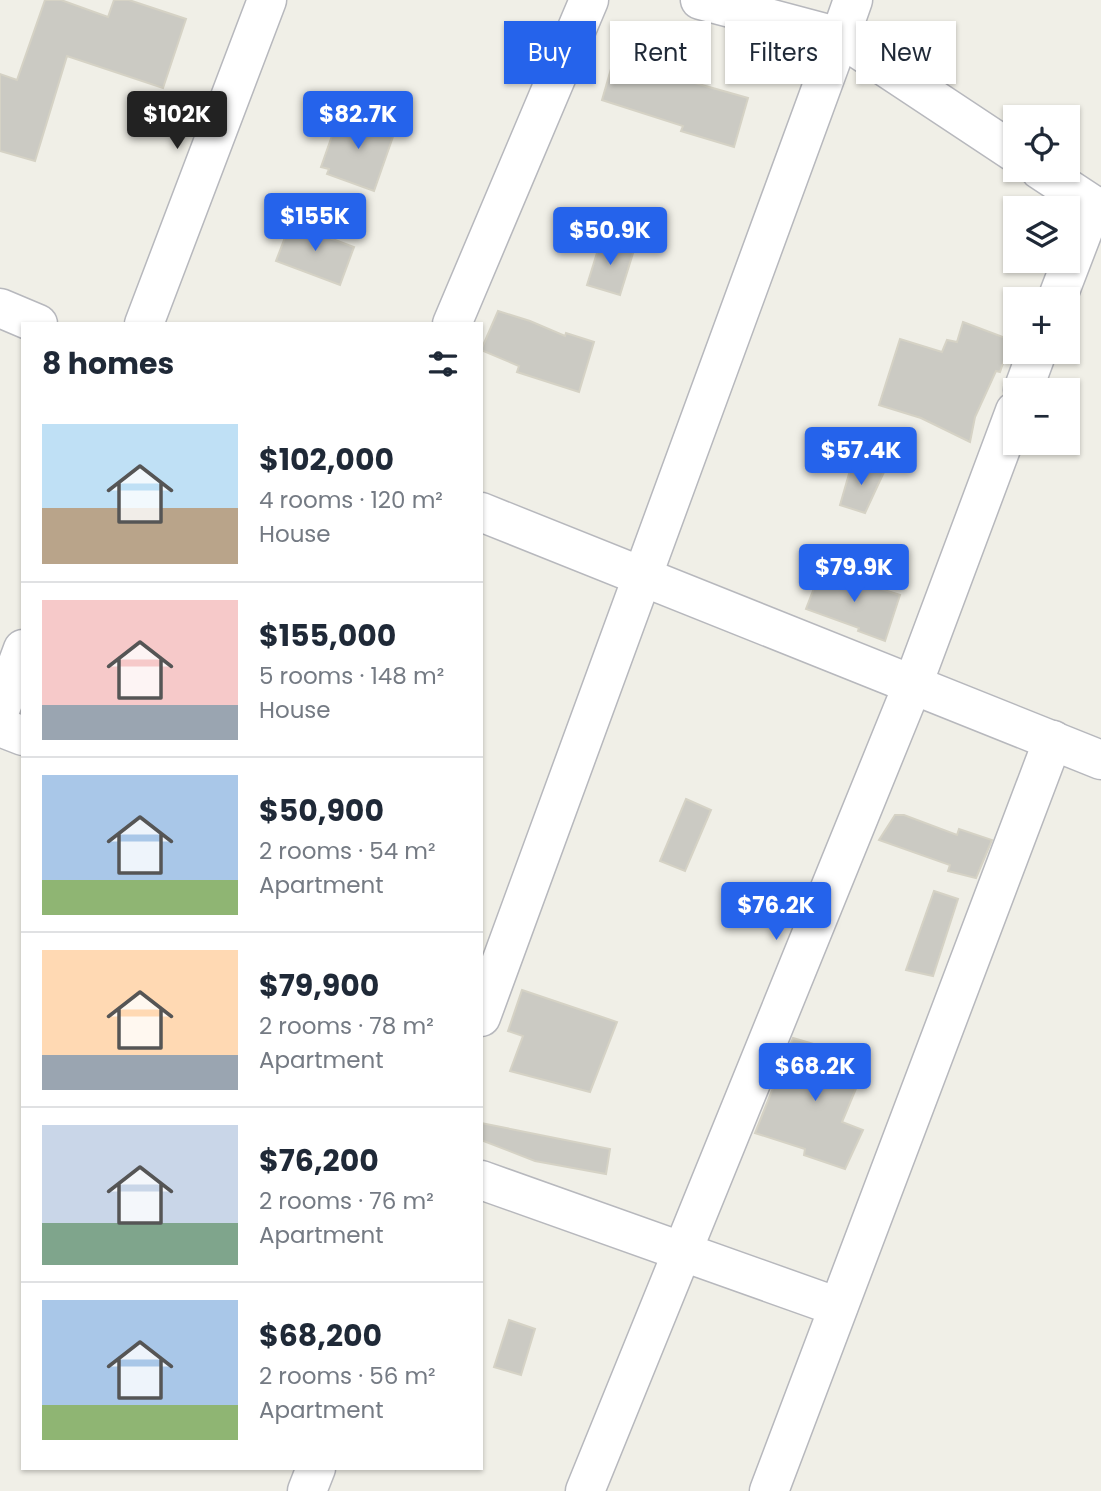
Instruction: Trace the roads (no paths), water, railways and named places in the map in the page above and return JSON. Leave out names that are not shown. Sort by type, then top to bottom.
[{"type":"street","points":[[145,322],[267,0]]},
{"type":"street","points":[[453,322],[589,0]]},
{"type":"street","points":[[700,0],[780,21]]},
{"type":"street","points":[[842,34],[853,0]]},
{"type":"street","points":[[842,38],[1003,145]]},
{"type":"street","points":[[483,1005],[496,929],[643,576],[824,84]]},
{"type":"street","points":[[1058,182],[1097,207],[1062,287]]},
{"type":"street","points":[[0,307],[34,322]]},
{"type":"street","points":[[585,1491],[913,684],[1003,443]]},
{"type":"street","points":[[483,513],[1101,760]]},
{"type":"street","points":[[0,710],[21,654]]},
{"type":"street","points":[[0,727],[21,735]]},
{"type":"street","points":[[769,1491],[1053,740]]},
{"type":"street","points":[[483,1181],[838,1307]]},
{"type":"street","points":[[307,1491],[315,1470]]}]
